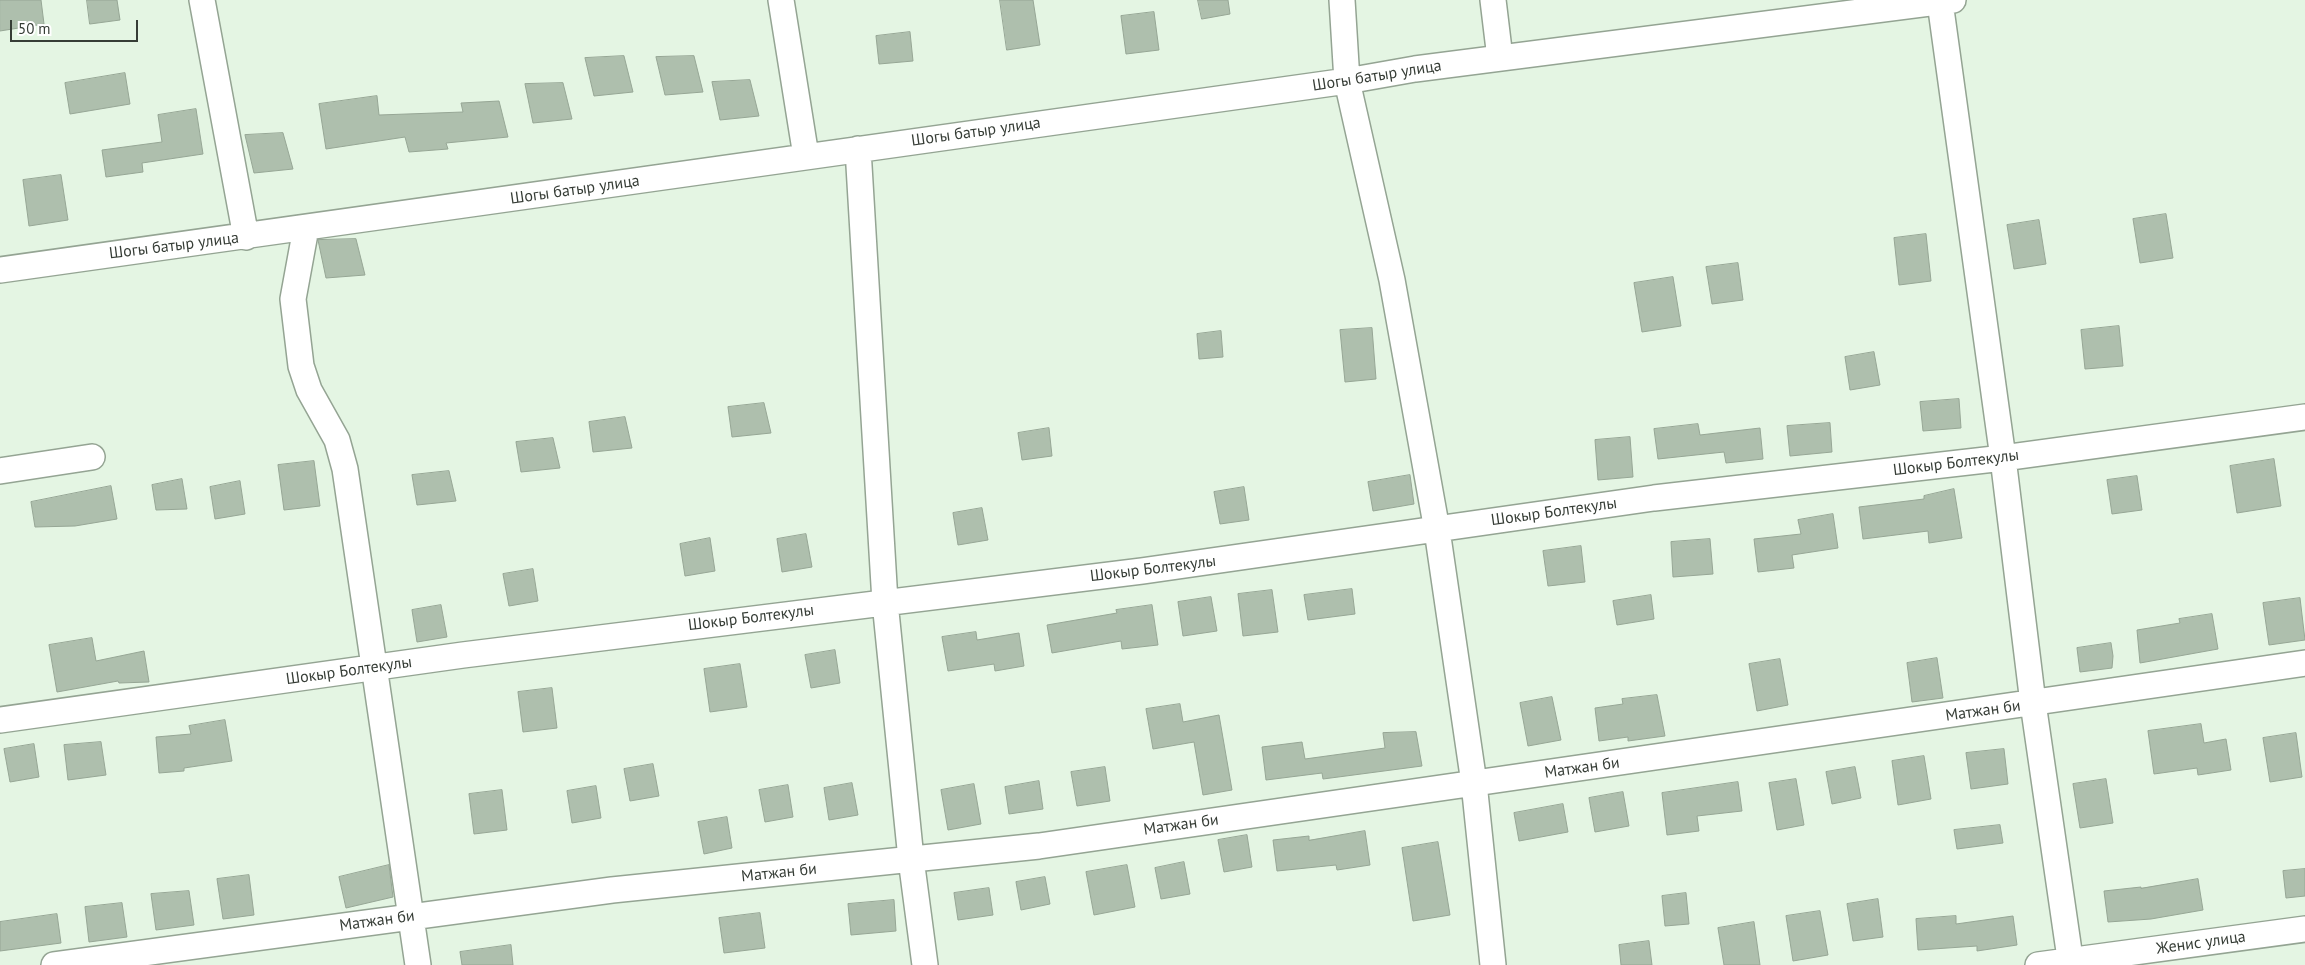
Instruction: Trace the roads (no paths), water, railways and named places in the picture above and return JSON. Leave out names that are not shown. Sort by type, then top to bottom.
[{"type":"street","points":[[202,0],[246,237]]},
{"type":"street","points":[[781,0],[806,156]]},
{"type":"street","points":[[1342,0],[1347,81],[1392,280],[1437,530],[1474,783],[1493,965]]},
{"type":"street","points":[[1493,0],[1500,58]]},
{"type":"street","points":[[1946,1],[2033,703],[2071,963]]},
{"type":"street","name":"Шогы батыр улица","points":[[0,270],[246,237],[1500,58],[1946,1]]},
{"type":"street","points":[[858,149],[885,602],[911,859],[925,965]]},
{"type":"street","points":[[306,228],[293,299],[301,366],[309,390],[330,425],[342,454],[418,965]]},
{"type":"street","name":"Шокыр Болтекулы","points":[[0,720],[374,668],[1142,571],[1654,498],[2003,458],[2305,417]]},
{"type":"street","points":[[0,471],[92,456]]},
{"type":"street","name":"Матжан би","points":[[54,965],[612,890],[1039,846],[2305,663]]},
{"type":"street","name":"Женис улица","points":[[2038,965],[2071,963],[2305,929]]}]
